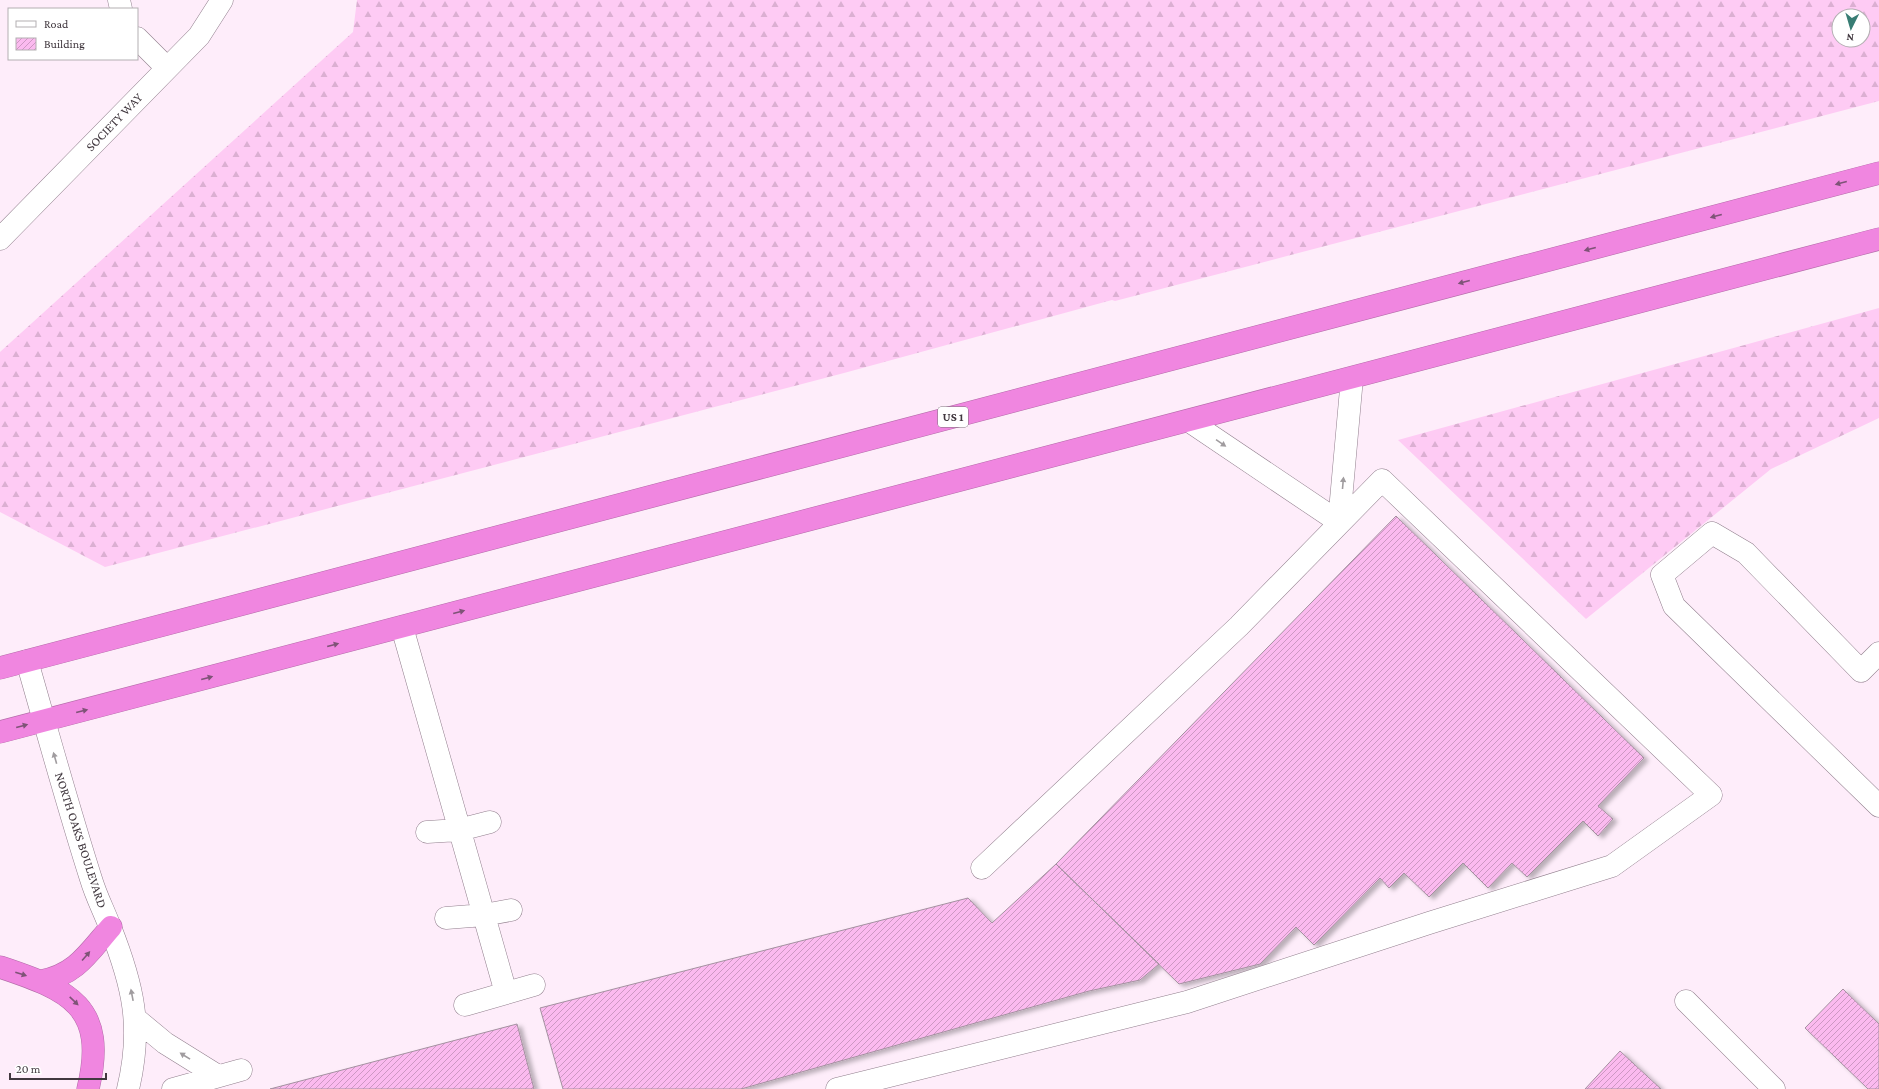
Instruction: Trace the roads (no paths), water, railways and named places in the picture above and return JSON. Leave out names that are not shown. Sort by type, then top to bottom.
[{"type":"highway","name":"US 1","points":[[0,668],[1879,173]]},
{"type":"highway","points":[[0,732],[1879,239]]},
{"type":"highway","points":[[41,981],[55,978],[74,968],[111,928]]},
{"type":"highway","points":[[0,967],[41,981],[67,995],[77,1004],[91,1029],[94,1045],[94,1064],[88,1089]]},
{"type":"street","name":"SOCIETY WAY","points":[[0,239],[199,36],[222,0]]},
{"type":"street","points":[[138,39],[167,68]]},
{"type":"street","points":[[1339,522],[1352,378]]},
{"type":"street","points":[[1189,421],[1339,522]]},
{"type":"street","points":[[837,1089],[1187,1002],[1612,866],[1711,795],[1382,480],[1339,522],[1239,626],[982,868]]},
{"type":"street","points":[[1879,653],[1861,671],[1746,553],[1712,533],[1662,575],[1674,606],[1879,806]]},
{"type":"street","points":[[402,627],[506,992]]},
{"type":"street","name":"NORTH OAKS BOULEVARD","points":[[27,661],[92,882],[126,970],[136,1020],[134,1058],[128,1089]]},
{"type":"street","points":[[427,832],[459,830],[490,822]]},
{"type":"street","points":[[446,918],[484,915],[511,910]]},
{"type":"street","points":[[465,1005],[534,985]]},
{"type":"street","points":[[1686,1001],[1774,1089]]},
{"type":"street","points":[[136,1020],[217,1083]]},
{"type":"street","points":[[173,1089],[217,1083],[241,1070]]}]
